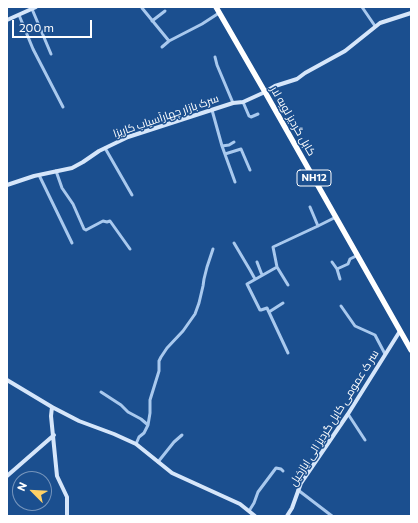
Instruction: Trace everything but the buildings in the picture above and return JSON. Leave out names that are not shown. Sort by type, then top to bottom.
[{"type":"highway","name":"کابل گردیز لویه لار","points":[[216,7],[411,350]]},
{"type":"street","points":[[362,7],[375,26]]},
{"type":"street","points":[[7,20],[34,8],[51,54]]},
{"type":"street","points":[[142,8],[169,41]]},
{"type":"street","points":[[152,20],[165,11]]},
{"type":"street","points":[[162,47],[169,41],[202,24],[219,13]]},
{"type":"street","name":"سرک بازار چهارآسیاب کاریزا","points":[[7,185],[34,176],[72,168],[105,148],[128,137],[233,103],[243,102],[275,86],[297,79],[345,51],[380,23],[411,13]]},
{"type":"street","points":[[19,15],[33,49],[63,107]]},
{"type":"street","points":[[215,57],[233,103]]},
{"type":"street","points":[[243,102],[249,116],[251,117],[258,114]]},
{"type":"street","points":[[212,110],[222,146],[235,182]]},
{"type":"street","points":[[222,146],[229,145],[234,142]]},
{"type":"street","points":[[105,148],[132,195]]},
{"type":"street","points":[[225,154],[241,149],[250,170]]},
{"type":"street","points":[[56,171],[62,188],[73,204],[84,228],[86,230],[103,221],[110,221],[130,249]]},
{"type":"street","points":[[39,175],[72,243]]},
{"type":"street","points":[[310,207],[318,226]]},
{"type":"street","points":[[288,285],[277,267],[273,247],[336,216]]},
{"type":"street","points":[[234,243],[255,279]]},
{"type":"street","points":[[136,444],[139,437],[144,434],[148,425],[150,400],[159,371],[159,361],[167,348],[183,331],[195,314],[213,249]]},
{"type":"street","points":[[337,269],[348,264],[350,259],[358,255]]},
{"type":"street","points":[[257,262],[262,275]]},
{"type":"street","points":[[332,262],[337,269],[340,278]]},
{"type":"street","points":[[277,267],[247,284],[261,310],[267,308],[288,353]]},
{"type":"street","points":[[269,312],[283,303]]},
{"type":"street","points":[[341,306],[355,326],[374,335],[386,354]]},
{"type":"street","name":"سر ک عمومی کابل گردیز الی ایازخیل","points":[[288,516],[301,483],[348,414],[400,331]]},
{"type":"street","points":[[7,380],[78,421],[136,444],[172,473],[240,504],[255,516]]},
{"type":"street","points":[[102,392],[148,425]]},
{"type":"street","points":[[52,407],[51,416],[58,476],[67,497],[67,516]]},
{"type":"street","points":[[348,414],[365,440]]},
{"type":"street","points":[[7,476],[54,435]]},
{"type":"street","points":[[158,462],[174,442],[182,435]]},
{"type":"street","points":[[249,511],[258,492],[276,468],[283,471]]},
{"type":"street","points":[[298,490],[332,516]]}]
